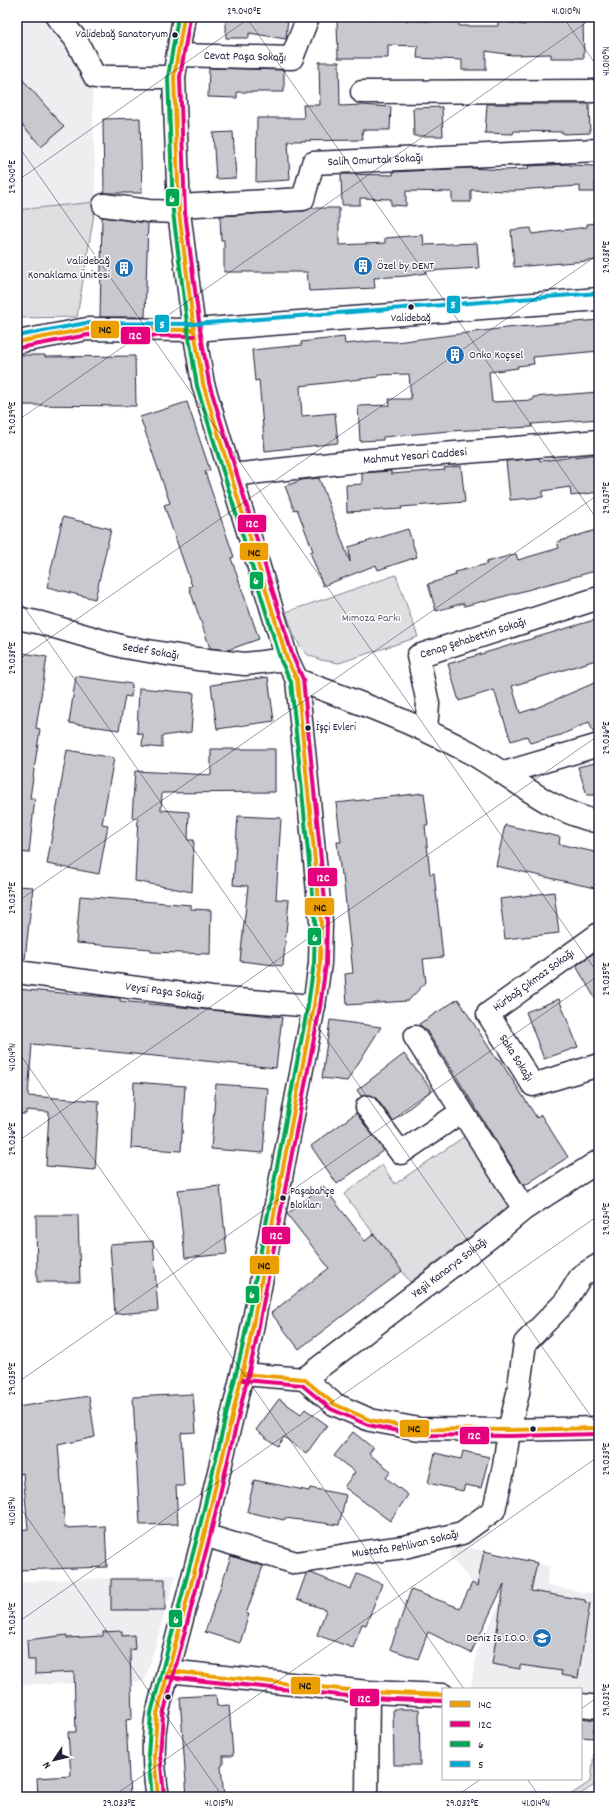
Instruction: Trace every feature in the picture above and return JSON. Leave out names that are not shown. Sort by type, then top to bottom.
[{"type":"street","points":[[57,17],[75,38],[103,77]]},
{"type":"street","points":[[71,17],[103,77]]},
{"type":"street","points":[[158,1797],[154,1768],[154,1733],[157,1714],[204,1535],[243,1374],[314,1006],[320,963],[321,922],[297,680],[287,659],[203,384],[194,330],[179,209],[174,77],[184,17]]},
{"type":"street","name":"Cevat Paşa Sokağı","points":[[178,54],[292,58],[308,17]]},
{"type":"street","points":[[103,77],[174,77]]},
{"type":"street","points":[[362,92],[599,91]]},
{"type":"street","name":"Salih Omurtak Sokağı","points":[[179,209],[303,199],[313,163],[599,150]]},
{"type":"street","points":[[104,205],[149,211],[179,209]]},
{"type":"street","points":[[17,342],[87,329],[194,330],[599,299]]},
{"type":"street","name":"Mahmut Yesari Caddesi","points":[[232,475],[599,440]]},
{"type":"street","name":"Cenap Şehabettin Sokağı","points":[[426,730],[428,704],[418,656],[599,598]]},
{"type":"street","name":"Sedef Sokağı","points":[[17,618],[41,623],[124,647],[197,660],[245,664],[287,659]]},
{"type":"street","points":[[297,680],[351,699],[426,730],[504,773],[538,798],[579,818],[599,822]]},
{"type":"street","points":[[504,773],[599,745]]},
{"type":"street","name":"Hürbağ Çıkmaz Sokağı","points":[[488,1014],[599,934]]},
{"type":"street","name":"Veysi Paşa Sokağı","points":[[17,972],[212,998],[314,1006]]},
{"type":"street","name":"Saka Sokağı","points":[[488,1014],[534,1085],[599,1065]]},
{"type":"street","points":[[415,1037],[461,1112],[524,1209]]},
{"type":"street","points":[[367,1107],[401,1153],[461,1112]]},
{"type":"street","name":"Yeşil Kanarya Sokağı","points":[[304,1379],[494,1234],[524,1209],[599,1161]]},
{"type":"street","name":"Mustafa Pehlivan Sokağı","points":[[204,1535],[296,1563],[359,1552],[404,1547],[462,1532],[494,1510],[504,1466],[509,1430],[518,1393],[525,1343],[565,1302],[581,1276],[599,1265]]},
{"type":"street","points":[[243,1374],[304,1379],[334,1404],[370,1420],[419,1429],[509,1430],[599,1428]]},
{"type":"street","points":[[168,1671],[368,1692],[442,1695]]},
{"type":"street","points":[[367,1797],[368,1692]]},
{"type":"street","points":[[582,1705],[599,1707]]},
{"type":"shaded area","points":[[17,17],[73,17],[106,68],[92,79],[96,202],[17,210],[17,119],[41,146],[63,127],[17,73]]},
{"type":"shaded area","points":[[452,1544],[549,1566],[547,1585],[599,1595],[599,1676],[594,1701],[582,1700],[582,1688],[471,1687],[477,1650],[504,1596],[479,1589],[450,1558]]},
{"type":"shaded area","points":[[176,1575],[145,1681],[17,1685],[17,1582]]},
{"type":"green space","points":[[96,202],[77,317],[17,318],[17,210]]},
{"type":"green space","name":"Mimoza Parkı","points":[[396,575],[418,637],[339,663],[321,660],[308,655],[300,646],[294,635],[286,612]]},
{"type":"green space","points":[[468,1134],[514,1204],[410,1282],[344,1194],[382,1165],[395,1184]]},
{"type":"green space","points":[[17,1303],[21,1379],[17,1380]]},
{"type":"green space","points":[[594,1753],[599,1754],[596,1784],[576,1797],[567,1797],[591,1781]]},
{"type":"building","points":[[226,17],[288,17],[286,39],[249,33],[249,38],[226,38]]},
{"type":"building","points":[[353,19],[459,22],[459,26],[498,26],[498,21],[525,25],[525,20],[544,20],[544,22],[583,21],[584,58],[551,58],[551,54],[512,55],[486,51],[486,70],[462,70],[462,60],[417,58],[418,46],[388,45],[388,58],[338,58],[337,20]]},
{"type":"building","points":[[319,62],[339,62],[340,106],[361,105],[391,107],[390,130],[362,130],[363,140],[288,141],[290,180],[256,182],[257,118],[304,118],[303,105],[320,105]]},
{"type":"building","points":[[209,68],[284,70],[284,92],[237,92],[237,98],[208,97]]},
{"type":"building","points":[[17,73],[64,127],[41,146],[17,119]]},
{"type":"building","points":[[487,104],[589,104],[590,133],[563,134],[563,132],[514,131],[513,134],[485,133]]},
{"type":"building","points":[[442,107],[443,136],[414,136],[413,108]]},
{"type":"building","points":[[140,118],[142,193],[104,193],[103,119]]},
{"type":"building","points":[[233,132],[236,178],[216,179],[213,133]]},
{"type":"building","points":[[569,164],[595,166],[595,192],[580,192],[580,186],[515,191],[471,190],[471,202],[452,202],[452,192],[406,191],[406,206],[391,205],[391,199],[360,198],[360,205],[342,205],[341,174],[393,175],[393,172],[471,168],[503,170],[528,169],[528,166]]},
{"type":"building","points":[[312,208],[339,208],[339,245],[385,243],[385,238],[423,235],[424,245],[477,243],[479,268],[426,271],[426,273],[406,276],[374,278],[375,288],[309,291],[307,272],[224,272],[224,240],[221,240],[220,216],[304,211]]},
{"type":"building","name":"Validebağ Konaklama Ünitesi","points":[[102,217],[148,223],[145,317],[100,317]]},
{"type":"building","points":[[599,223],[599,260],[514,267],[511,230],[531,228],[532,234],[587,227],[587,224]]},
{"type":"building","points":[[599,320],[599,351],[533,357],[534,364],[489,372],[492,402],[533,400],[533,397],[599,392],[599,419],[532,424],[532,427],[449,431],[383,437],[383,440],[360,441],[358,406],[390,405],[389,399],[411,399],[409,374],[378,375],[378,377],[300,386],[302,416],[335,413],[338,443],[265,451],[259,380],[255,381],[252,350],[302,345],[301,342],[344,337],[345,344],[374,341],[396,342],[506,328]]},
{"type":"building","points":[[17,355],[45,355],[45,357],[135,356],[136,406],[17,405]]},
{"type":"building","points":[[187,402],[210,470],[205,472],[234,557],[231,558],[259,639],[228,650],[210,648],[189,587],[192,586],[164,505],[170,503],[140,417]]},
{"type":"building","points":[[599,454],[599,492],[571,496],[570,487],[543,491],[543,497],[510,500],[506,461],[539,458],[540,461]]},
{"type":"building","points":[[461,466],[465,502],[401,507],[402,509],[347,512],[346,485],[362,484],[362,473],[391,471],[391,474],[445,470],[444,468]]},
{"type":"building","points":[[319,478],[350,562],[349,547],[408,529],[417,557],[378,570],[376,565],[323,586],[310,552],[313,551],[297,509],[294,510],[285,486],[302,480]]},
{"type":"building","points":[[63,517],[111,529],[95,599],[47,587]]},
{"type":"building","points":[[599,529],[599,564],[593,565],[595,571],[484,602],[464,606],[464,603],[436,611],[428,584],[456,575],[455,572],[487,564],[486,562],[516,554],[518,560],[559,548],[557,542]]},
{"type":"building","points":[[594,620],[599,636],[599,659],[512,686],[520,713],[536,708],[599,681],[599,733],[594,734],[589,722],[561,735],[530,743],[527,736],[511,741],[494,690],[459,701],[448,664]]},
{"type":"building","points":[[17,652],[47,657],[36,728],[40,729],[30,798],[35,798],[29,853],[17,852]]},
{"type":"building","points":[[76,676],[132,684],[131,697],[125,696],[119,730],[69,723]]},
{"type":"building","points":[[268,677],[274,721],[217,729],[211,685]]},
{"type":"building","points":[[139,688],[194,693],[191,732],[162,736],[162,748],[142,746],[143,734],[137,733]]},
{"type":"building","points":[[211,749],[275,749],[275,792],[162,793],[161,810],[189,812],[188,840],[194,840],[192,892],[135,881],[138,819],[132,818],[135,771],[211,775]]},
{"type":"building","points":[[67,750],[114,758],[102,824],[108,825],[99,874],[47,864]]},
{"type":"building","points":[[599,762],[599,795],[587,795],[578,767]]},
{"type":"building","points":[[424,793],[428,825],[425,825],[430,874],[434,873],[443,957],[423,959],[426,982],[408,1001],[347,1005],[345,974],[353,973],[343,875],[341,875],[337,842],[341,842],[336,803]]},
{"type":"building","points":[[238,816],[281,818],[276,899],[289,900],[283,966],[240,961],[248,886],[233,885]]},
{"type":"building","points":[[505,825],[560,837],[559,844],[599,853],[599,889],[496,866]]},
{"type":"building","points":[[17,886],[33,887],[25,959],[17,958]]},
{"type":"building","points":[[554,892],[559,933],[505,939],[500,899]]},
{"type":"building","points":[[80,896],[191,905],[191,909],[211,910],[210,954],[151,952],[151,949],[76,943]]},
{"type":"building","points":[[599,949],[599,1005],[576,966]]},
{"type":"building","points":[[17,989],[120,998],[120,1001],[282,1017],[276,1068],[32,1044],[28,1096],[99,1101],[95,1170],[46,1166],[49,1112],[26,1110],[26,1114],[17,1114]]},
{"type":"building","points":[[458,999],[497,1060],[499,1059],[537,1118],[541,1115],[568,1157],[524,1186],[454,1073],[426,1030],[419,1024]]},
{"type":"building","points":[[559,999],[578,1047],[544,1059],[526,1012]]},
{"type":"building","points":[[330,1020],[381,1027],[347,1081],[322,1078]]},
{"type":"building","points":[[404,1054],[432,1090],[393,1121],[377,1099],[372,1095],[361,1096],[357,1090]]},
{"type":"building","points":[[134,1082],[185,1086],[181,1151],[131,1148]]},
{"type":"building","points":[[216,1084],[268,1088],[263,1153],[211,1149]]},
{"type":"building","points":[[356,1113],[384,1150],[337,1184],[311,1146]]},
{"type":"building","points":[[220,1186],[227,1254],[185,1258],[178,1190]]},
{"type":"building","points":[[323,1186],[365,1241],[374,1234],[402,1271],[299,1349],[271,1313],[329,1268],[287,1214]]},
{"type":"building","points":[[36,1215],[78,1215],[80,1282],[37,1282]]},
{"type":"building","points":[[153,1241],[158,1311],[115,1314],[110,1244]]},
{"type":"building","points":[[193,1394],[196,1432],[181,1433],[184,1486],[176,1486],[178,1524],[140,1525],[133,1397]]},
{"type":"building","points":[[89,1396],[95,1437],[58,1445],[65,1528],[105,1526],[107,1567],[17,1570],[17,1530],[28,1529],[23,1473],[17,1475],[17,1407]]},
{"type":"building","points":[[279,1399],[301,1414],[305,1409],[327,1425],[306,1454],[284,1437],[277,1446],[256,1430]]},
{"type":"building","points":[[353,1432],[373,1448],[369,1454],[391,1471],[386,1478],[408,1495],[390,1521],[344,1487],[355,1472],[334,1456]]},
{"type":"building","points":[[463,1451],[489,1457],[481,1488],[465,1485],[463,1491],[428,1483],[435,1453],[461,1459]]},
{"type":"building","points":[[254,1480],[309,1491],[310,1488],[346,1495],[339,1525],[285,1518],[284,1520],[247,1512]]},
{"type":"building","points":[[484,1551],[537,1563],[531,1591],[585,1600],[585,1602],[590,1603],[578,1678],[561,1675],[562,1671],[520,1665],[520,1669],[492,1664],[504,1584],[471,1653],[428,1632],[418,1659],[390,1649],[411,1590],[460,1608],[472,1583],[477,1586]]},
{"type":"building","points":[[231,1556],[263,1566],[246,1614],[249,1614],[240,1643],[205,1632]]},
{"type":"building","points":[[311,1573],[351,1589],[357,1574],[382,1584],[366,1625],[362,1624],[353,1648],[317,1635],[326,1610],[297,1599],[306,1574]]},
{"type":"building","points":[[111,1579],[165,1579],[165,1610],[111,1610]]},
{"type":"building","points":[[122,1631],[122,1636],[134,1635],[135,1649],[130,1650],[132,1719],[126,1720],[130,1797],[38,1797],[37,1778],[71,1776],[68,1732],[76,1732],[74,1672],[35,1674],[35,1660],[28,1660],[27,1640],[67,1635],[67,1638],[103,1636],[103,1632]]},
{"type":"building","points":[[216,1695],[217,1706],[229,1705],[233,1756],[223,1756],[223,1765],[221,1766],[224,1797],[187,1797],[180,1697]]},
{"type":"building","points":[[393,1709],[419,1709],[420,1765],[394,1765]]},
{"type":"building","points":[[582,1718],[595,1720],[593,1738],[582,1737]]},
{"type":"transit line","name":"6","points":[[152,1797],[148,1755],[151,1713],[198,1534],[243,1344],[308,1005],[314,963],[315,922],[291,682],[281,661],[197,386],[188,331],[173,212],[168,77],[178,17]]},
{"type":"transit line","name":"14C","points":[[158,1797],[154,1756],[157,1714],[204,1535],[249,1345],[314,1006],[320,963],[321,922],[297,680],[287,659],[203,384],[194,330],[179,212],[174,77],[184,17]]},
{"type":"transit line","name":"12C","points":[[164,1796],[160,1755],[163,1715],[210,1536],[255,1346],[320,1007],[326,964],[327,921],[303,679],[293,657],[209,383],[200,329],[185,212],[180,77],[190,18]]},
{"type":"transit line","name":"5","points":[[17,336],[86,323],[194,324],[599,293]]},
{"type":"transit line","name":"14C","points":[[17,342],[87,329],[194,330]]},
{"type":"transit line","name":"12C","points":[[18,348],[88,335],[194,336]]},
{"type":"transit line","name":"14C","points":[[243,1374],[304,1379],[334,1404],[370,1420],[419,1429],[509,1430],[599,1428]]},
{"type":"transit line","name":"12C","points":[[243,1380],[302,1385],[331,1409],[368,1425],[418,1435],[509,1436],[599,1434]]},
{"type":"transit line","name":"14C","points":[[168,1671],[368,1692],[442,1695]]},
{"type":"transit line","name":"12C","points":[[167,1677],[367,1698],[442,1701]]},
{"type":"place","name":"Validebağ Sanatoryum","points":[[175,35]]},
{"type":"place","name":"Özel by DENT","points":[[363,266]]},
{"type":"place","name":"Validebağ Konaklama Ünitesi","points":[[124,268]]},
{"type":"place","name":"Validebağ","points":[[411,307]]},
{"type":"place","name":"Onko Koçsel","points":[[455,355]]},
{"type":"place","name":"İşçi Evleri","points":[[308,728]]},
{"type":"place","name":"Paşabahçe Blokları","points":[[283,1198]]},
{"type":"place","name":"Deniz Is I.O.O.","points":[[542,1638]]}]
